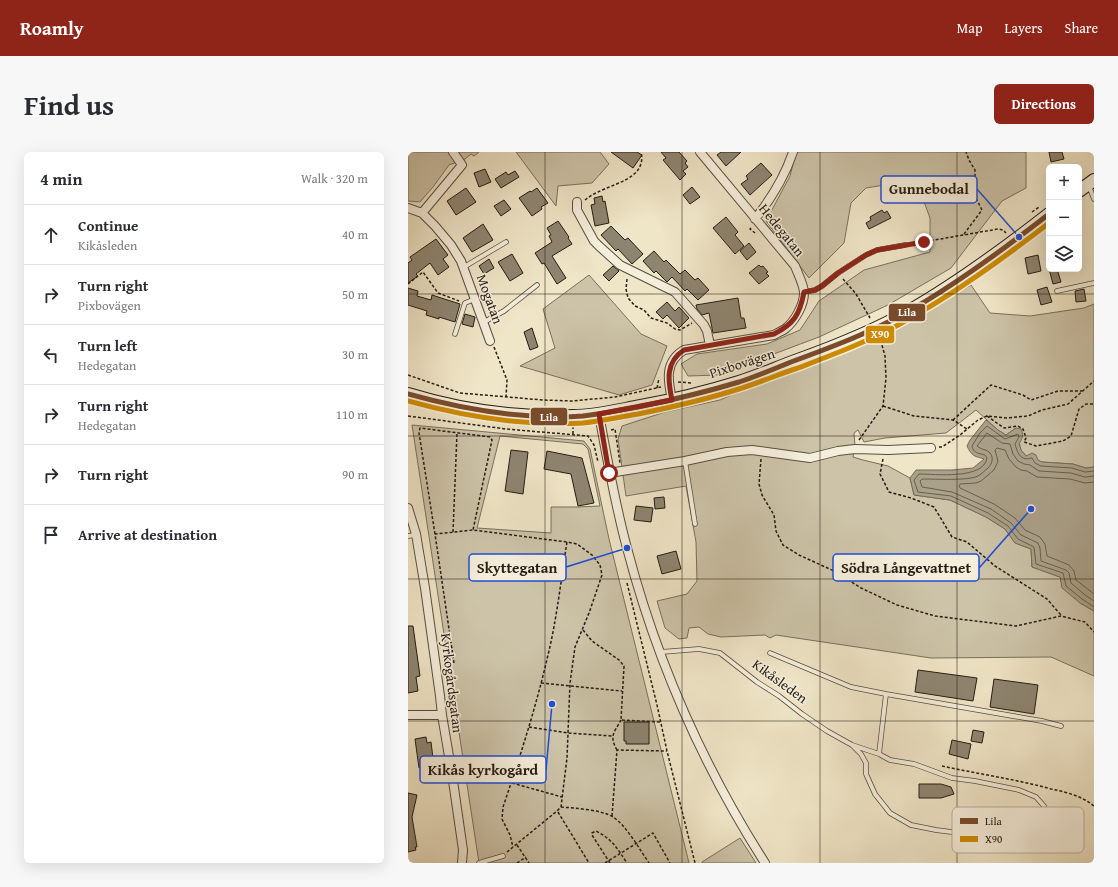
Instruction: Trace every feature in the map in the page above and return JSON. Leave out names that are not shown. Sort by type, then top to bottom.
[{"type":"street","points":[[422,213],[462,165],[453,152]]},
{"type":"street","name":"Hedegatan","points":[[700,152],[795,266],[804,292]]},
{"type":"street","points":[[755,219],[783,177],[793,152]]},
{"type":"street","points":[[577,202],[577,210],[594,240],[620,265],[675,292],[704,325],[710,345]]},
{"type":"street","name":"Mogatan","points":[[408,208],[422,213],[452,245],[464,267],[490,341]]},
{"type":"street","name":"Pixbovägen","points":[[408,394],[439,403],[495,412],[565,416],[599,414],[672,400],[739,382],[827,349],[907,312],[981,266],[1046,216]]},
{"type":"street","points":[[672,400],[668,380],[672,360],[677,354],[684,350],[769,336],[785,329],[800,310],[804,292]]},
{"type":"street","points":[[599,414],[609,473],[627,548],[661,652],[687,718],[705,756],[743,829],[765,863]]},
{"type":"street","points":[[609,473],[685,461],[727,452],[752,450],[810,458],[838,451],[861,449],[888,450],[931,448]]},
{"type":"street","name":"Kyrkogårdsgatan","points":[[408,508],[432,635],[442,715],[463,850],[462,863]]},
{"type":"street","points":[[408,715],[442,715]]},
{"type":"lane","points":[[1087,185],[1094,199]]},
{"type":"lane","name":"Mogatan","points":[[464,267],[506,242]]},
{"type":"lane","points":[[804,292],[815,290],[822,286],[855,261],[877,250],[905,245]]},
{"type":"lane","points":[[1057,291],[1094,283]]},
{"type":"lane","points":[[484,322],[504,311],[538,285]]},
{"type":"lane","points":[[455,334],[465,303],[476,299]]},
{"type":"lane","points":[[685,461],[695,524]]},
{"type":"lane","name":"Kikåsleden","points":[[661,652],[699,649],[720,653],[802,714],[827,731],[852,745],[879,754],[890,760],[914,764],[952,778],[1012,789],[1036,798],[1044,807]]},
{"type":"lane","points":[[770,652],[851,686],[886,694],[1042,721],[1061,726]]},
{"type":"lane","points":[[879,754],[886,694]]},
{"type":"lane","name":"Kikåsleden","points":[[852,745],[861,754],[866,763],[866,774],[875,794],[890,813],[911,825],[952,832]]},
{"type":"lane","points":[[480,863],[503,856]]},
{"type":"path","points":[[577,202],[631,177],[637,172],[641,164],[643,159],[641,152]]},
{"type":"path","points":[[964,234],[982,210],[975,196],[975,170],[966,152]]},
{"type":"path","points":[[755,219],[750,229],[760,236]]},
{"type":"path","points":[[905,245],[998,229],[1003,230],[1006,233]]},
{"type":"path","points":[[628,269],[626,289],[628,298],[635,306],[644,310],[651,318],[667,323],[675,329],[680,330],[699,319]]},
{"type":"path","points":[[408,284],[424,272],[438,293],[465,303]]},
{"type":"path","points":[[838,273],[856,294],[871,320]]},
{"type":"path","points":[[861,449],[859,439],[883,406],[886,378],[885,356],[880,337]]},
{"type":"path","points":[[490,341],[496,350],[507,380],[506,398]]},
{"type":"path","points":[[657,388],[660,374]]},
{"type":"path","points":[[931,448],[942,447],[978,420],[987,416],[1007,418],[1028,416],[1042,410],[1068,404],[1094,381]]},
{"type":"path","points":[[954,420],[991,386],[1023,395],[1031,400],[1058,391],[1082,391]]},
{"type":"path","points":[[987,416],[1004,428],[1018,426],[1023,429],[1026,438],[1024,442],[1036,446],[1063,441],[1071,436],[1079,409],[1086,404],[1094,404]]},
{"type":"path","points":[[883,406],[914,416],[954,420],[967,429]]},
{"type":"path","points":[[408,416],[537,433],[581,434],[588,436],[594,445],[599,468]]},
{"type":"path","points":[[454,663],[419,433],[420,428],[490,437],[492,440],[473,530]]},
{"type":"path","points":[[453,532],[457,433]]},
{"type":"path","points":[[888,450],[882,460],[880,474],[889,492],[911,498],[934,507],[952,537],[967,542],[994,566],[1047,599],[1061,616]]},
{"type":"path","points":[[763,452],[759,484],[762,495],[774,515],[776,531],[783,545],[799,555],[834,571],[861,588],[897,606],[936,616],[1016,626],[1061,616],[1085,622],[1094,632]]},
{"type":"path","points":[[435,534],[473,530],[567,542],[577,544],[592,555],[600,565],[602,575],[583,630],[574,647],[561,807],[503,856]]},
{"type":"path","points":[[513,847],[510,835],[502,819],[503,807],[529,727],[554,630],[567,542]]},
{"type":"path","points":[[626,582],[695,863]]},
{"type":"path","points":[[583,630],[592,640],[619,660],[624,666],[621,720],[612,736],[613,743],[617,750],[612,816]]},
{"type":"path","points":[[541,683],[622,691]]},
{"type":"path","points":[[621,720],[661,722]]},
{"type":"path","points":[[529,727],[568,733],[612,736]]},
{"type":"path","points":[[617,750],[667,751]]},
{"type":"path","points":[[942,766],[1030,783],[1087,800],[1094,806]]},
{"type":"path","points":[[511,783],[562,797]]},
{"type":"path","points":[[561,807],[612,816],[624,827],[649,863]]},
{"type":"path","points":[[557,811],[589,863]]},
{"type":"path","points":[[609,862],[592,833],[596,831],[605,835],[616,846],[627,863]]},
{"type":"path","points":[[605,863],[609,862],[653,833],[670,863]]},
{"type":"path","points":[[517,844],[529,863]]},
{"type":"path","points":[[517,863],[526,857]]},
{"type":"shaded area","points":[[408,152],[479,152],[474,156],[471,154],[465,159],[449,165],[420,202],[408,201]]},
{"type":"shaded area","points":[[516,152],[600,152],[609,164],[592,183],[558,186],[556,206]]},
{"type":"shaded area","points":[[796,152],[1026,152],[1026,188],[1002,201],[951,268],[888,305],[819,337],[718,375],[688,376],[681,364],[697,354],[767,344],[800,330],[819,301],[864,270],[930,252],[930,218],[916,180],[866,188],[851,203],[844,243],[809,278],[766,221],[790,176]]},
{"type":"shaded area","points":[[589,275],[641,334],[667,346],[652,385],[619,395],[520,366],[555,348],[543,309]]},
{"type":"shaded area","points":[[971,285],[990,313],[1030,316],[1084,308],[1094,304],[1094,467],[1086,468],[1073,464],[1042,462],[1026,456],[1021,450],[1016,428],[1006,435],[998,430],[976,410],[946,433],[885,438],[864,442],[858,430],[854,433],[855,446],[853,457],[888,466],[910,478],[914,495],[950,500],[986,517],[1005,529],[1015,543],[1031,549],[1032,567],[1060,577],[1080,603],[1094,611],[1094,676],[1051,657],[931,658],[776,635],[770,638],[765,635],[721,637],[708,634],[699,627],[689,628],[687,638],[679,639],[665,628],[657,601],[687,594],[697,581],[696,542],[686,486],[626,496],[618,439],[622,426],[665,412],[720,400],[745,389],[795,371],[891,330]]},
{"type":"shaded area","points":[[412,425],[584,441],[590,449],[609,539],[689,863],[479,863]],"holes":[[[500,436],[583,444],[588,449],[600,506],[551,507],[551,533],[477,528]]]},
{"type":"shaded area","points":[[740,838],[756,863],[702,863],[702,862]]},
{"type":"water","points":[[986,420],[1006,435],[1016,428],[1021,429],[1022,437],[1019,444],[1021,450],[1026,456],[1032,453],[1042,462],[1073,464],[1086,468],[1094,467],[1094,611],[1080,603],[1062,588],[1060,577],[1032,567],[1031,549],[1015,543],[1005,529],[986,517],[950,500],[914,495],[910,478],[916,470],[952,470],[973,468],[984,459],[972,454],[967,446]]},
{"type":"building","points":[[611,152],[637,152],[642,155],[633,168]]},
{"type":"building","points":[[661,152],[679,152],[687,161],[685,163],[688,167],[683,171],[686,174],[680,180],[663,160],[666,158]]},
{"type":"building","points":[[721,152],[741,152],[726,166],[717,155]]},
{"type":"building","points":[[1049,152],[1062,152],[1064,159],[1051,162]]},
{"type":"building","points":[[761,163],[772,175],[750,195],[741,184],[748,179],[746,176]]},
{"type":"building","points":[[485,169],[491,182],[479,187],[474,173]]},
{"type":"building","points":[[515,171],[519,177],[501,188],[495,179],[506,172],[508,175]]},
{"type":"building","points":[[692,187],[700,197],[690,204],[683,195]]},
{"type":"building","points":[[466,188],[476,202],[456,215],[447,201]]},
{"type":"building","points":[[537,188],[548,203],[541,207],[542,209],[532,216],[519,198]]},
{"type":"building","points":[[602,196],[603,202],[605,201],[609,223],[595,226],[591,205],[595,204],[594,198]]},
{"type":"building","points":[[504,200],[511,209],[501,216],[494,206]]},
{"type":"building","points":[[882,210],[884,213],[887,211],[891,218],[869,229],[866,223],[871,220],[870,217]]},
{"type":"building","points":[[726,217],[738,232],[735,235],[744,246],[735,254],[713,228]]},
{"type":"building","points":[[558,221],[572,244],[552,256],[566,278],[557,284],[544,263],[542,264],[535,253],[552,242],[549,236],[551,235],[547,228]]},
{"type":"building","points":[[483,224],[493,240],[472,252],[463,238]]},
{"type":"building","points":[[611,226],[625,240],[628,238],[643,254],[632,264],[618,249],[616,251],[601,235]]},
{"type":"building","points":[[436,239],[448,255],[443,259],[449,267],[438,275],[430,263],[416,274],[418,276],[408,283],[408,263],[412,260],[410,257]]},
{"type":"building","points":[[749,243],[756,252],[747,260],[740,251]]},
{"type":"building","points":[[654,251],[664,262],[666,260],[680,274],[685,270],[695,280],[698,278],[709,290],[698,300],[687,289],[685,291],[672,277],[667,282],[656,271],[654,273],[643,261]]},
{"type":"building","points":[[512,254],[523,273],[510,281],[498,262]]},
{"type":"building","points":[[1038,255],[1041,271],[1028,274],[1025,258]]},
{"type":"building","points":[[489,259],[494,268],[484,274],[479,266]]},
{"type":"building","points":[[759,265],[761,267],[763,266],[768,272],[766,273],[769,276],[759,284],[749,273]]},
{"type":"building","points":[[613,266],[619,271],[609,281],[603,275]]},
{"type":"building","points":[[1050,272],[1058,272],[1061,282],[1053,284]]},
{"type":"building","points":[[1047,287],[1052,302],[1041,305],[1037,290]]},
{"type":"building","points":[[408,288],[418,291],[417,296],[431,300],[432,295],[460,304],[455,322],[426,315],[427,311],[408,305]]},
{"type":"building","points":[[1084,289],[1086,301],[1076,302],[1075,291]]},
{"type":"building","points":[[738,298],[741,318],[744,318],[746,328],[713,333],[709,313],[702,315],[697,309],[696,305]]},
{"type":"building","points":[[667,302],[675,311],[679,307],[689,318],[679,328],[667,315],[663,319],[656,312]]},
{"type":"building","points":[[465,314],[475,317],[473,327],[462,324]]},
{"type":"building","points":[[532,328],[538,347],[530,350],[524,332]]},
{"type":"building","points":[[511,450],[528,452],[523,494],[505,491]]},
{"type":"building","points":[[547,451],[582,458],[594,503],[578,506],[571,474],[544,469]]},
{"type":"building","points":[[664,497],[665,508],[655,509],[654,498]]},
{"type":"building","points":[[636,506],[653,508],[651,522],[634,520]]},
{"type":"building","points":[[676,551],[681,569],[662,574],[657,556]]},
{"type":"building","points":[[408,626],[413,626],[420,676],[416,677],[418,691],[408,693]]},
{"type":"building","points":[[918,670],[977,678],[973,701],[915,692]]},
{"type":"building","points":[[994,679],[1038,685],[1034,714],[990,707]]},
{"type":"building","points":[[624,722],[649,722],[649,744],[626,744],[626,741],[624,741]]},
{"type":"building","points":[[973,730],[984,732],[982,743],[971,741]]},
{"type":"building","points":[[426,737],[427,743],[431,742],[434,766],[419,768],[415,739]]},
{"type":"building","points":[[952,740],[971,744],[968,759],[949,754]]},
{"type":"building","points":[[919,784],[941,784],[951,787],[954,794],[941,798],[919,798]]},
{"type":"building","points":[[408,793],[417,795],[412,817],[417,847],[415,847],[416,850],[408,852]]},
{"type":"transit line","name":"Lila","points":[[408,394],[473,409],[517,415],[561,417],[583,416],[638,407],[727,386],[837,345],[895,319],[963,277],[998,253],[1046,216]]},
{"type":"transit line","name":"X90","points":[[408,401],[473,416],[517,422],[561,424],[583,423],[638,414],[716,396],[749,386],[798,368],[888,331],[958,289],[995,264],[1046,225]]},
{"type":"place","name":"Gunnebodal","points":[[1019,237]]},
{"type":"place","name":"Södra Långevattnet","points":[[1031,509]]},
{"type":"place","name":"Skyttegatan","points":[[627,548]]},
{"type":"place","name":"Kikås kyrkogård","points":[[552,704]]},
{"type":"route","points":[[609,473],[599,414],[672,400],[668,380],[672,360],[677,354],[684,350],[774,334],[785,329],[791,323],[800,310],[804,292],[815,290],[822,286],[855,261],[877,250],[924,242]]}]
